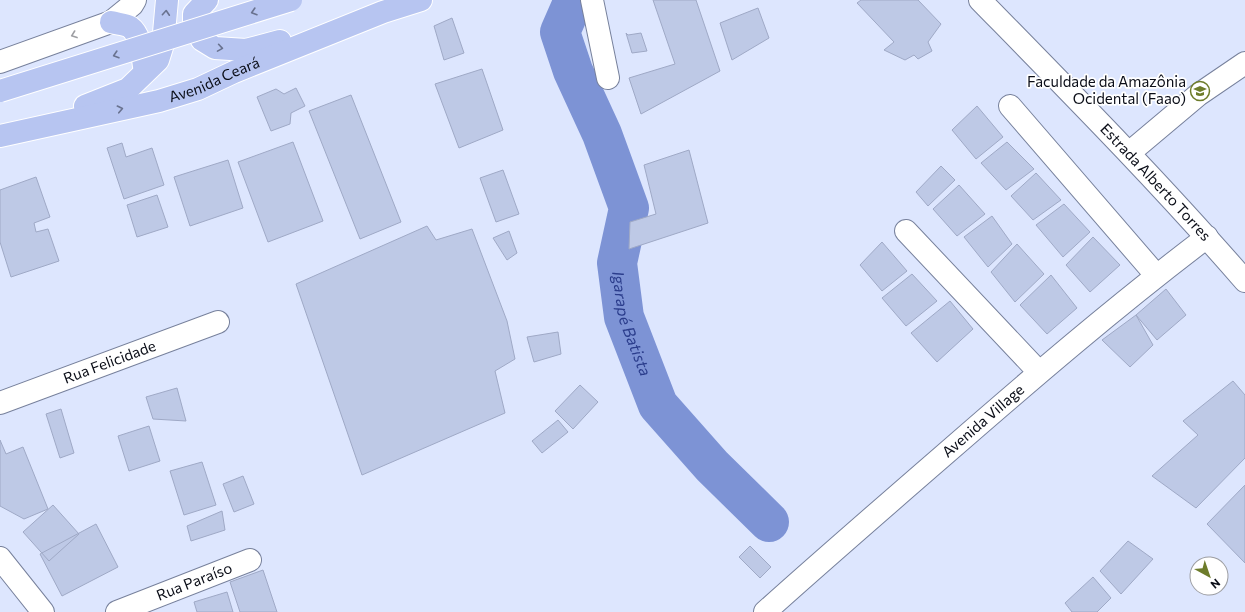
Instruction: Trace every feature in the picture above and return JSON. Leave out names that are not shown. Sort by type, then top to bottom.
[{"type":"main road","points":[[24,130],[128,89],[158,60],[163,44],[167,0]]},
{"type":"main road","points":[[207,0],[194,14],[194,26],[202,40],[215,48],[246,50],[383,12]]},
{"type":"main road","points":[[0,91],[291,0]]},
{"type":"main road","name":"Avenida Ceará","points":[[0,136],[159,101],[198,89],[234,72],[383,12],[421,0]]},
{"type":"main road","points":[[111,22],[130,27],[136,33],[141,49],[144,74]]},
{"type":"street","points":[[0,62],[111,22],[132,5],[135,0]]},
{"type":"street","points":[[592,0],[608,78]]},
{"type":"street","name":"Estrada Alberto Torres","points":[[980,0],[1129,153],[1245,281]]},
{"type":"street","points":[[1129,153],[1198,95],[1245,63]]},
{"type":"street","points":[[1010,106],[1156,275]]},
{"type":"street","points":[[906,231],[1039,372]]},
{"type":"street","name":"Avenida Village","points":[[764,612],[1039,372],[1156,275],[1206,237]]},
{"type":"street","name":"Rua Felicidade","points":[[0,403],[218,322]]},
{"type":"street","points":[[0,558],[43,612]]},
{"type":"street","name":"Rua Paraíso","points":[[117,612],[250,560]]},
{"type":"building","points":[[653,0],[696,0],[720,71],[641,114],[629,78],[675,64]]},
{"type":"building","points":[[861,0],[918,0],[941,24],[928,42],[932,51],[918,59],[914,55],[905,60],[884,50],[894,42],[857,3]]},
{"type":"building","points":[[758,8],[769,38],[732,60],[720,23]]},
{"type":"building","points":[[452,18],[464,53],[444,60],[434,26]]},
{"type":"building","points":[[626,33],[628,35],[641,33],[647,51],[632,53]]},
{"type":"building","points":[[482,69],[503,130],[459,148],[435,84]]},
{"type":"building","points":[[296,88],[305,106],[291,113],[290,124],[271,131],[257,97],[276,89],[284,94]]},
{"type":"building","points":[[351,95],[401,222],[360,239],[309,111]]},
{"type":"building","points":[[977,106],[1003,137],[976,159],[952,130]]},
{"type":"building","points":[[293,142],[323,221],[268,242],[238,162]]},
{"type":"building","points":[[1007,142],[1034,169],[1006,190],[981,163]]},
{"type":"building","points":[[122,143],[126,157],[152,148],[164,185],[124,199],[107,148]]},
{"type":"building","points":[[689,150],[708,223],[629,249],[630,222],[656,214],[644,165]]},
{"type":"building","points":[[228,160],[243,208],[190,226],[174,177]]},
{"type":"building","points":[[941,166],[955,180],[928,206],[916,192]]},
{"type":"building","points":[[503,170],[519,214],[496,222],[480,178]]},
{"type":"building","points":[[1036,173],[1061,200],[1033,220],[1011,196]]},
{"type":"building","points":[[36,177],[50,217],[34,223],[36,232],[48,229],[59,261],[11,277],[0,242],[0,190]]},
{"type":"building","points":[[959,185],[985,214],[957,236],[933,209]]},
{"type":"building","points":[[157,195],[168,227],[137,237],[127,205]]},
{"type":"building","points":[[1064,204],[1090,232],[1063,257],[1036,225]]},
{"type":"building","points":[[992,216],[1012,244],[988,267],[964,237]]},
{"type":"building","points":[[427,226],[436,240],[472,229],[507,321],[515,359],[495,371],[505,413],[362,475],[296,284]]},
{"type":"building","points":[[509,231],[517,253],[507,260],[493,238]]},
{"type":"building","points":[[1093,237],[1120,265],[1090,292],[1066,265]]},
{"type":"building","points":[[882,242],[907,271],[882,291],[860,265]]},
{"type":"building","points":[[1017,244],[1044,274],[1015,302],[991,272]]},
{"type":"building","points":[[912,274],[937,301],[906,326],[882,298]]},
{"type":"building","points":[[1051,275],[1077,308],[1047,334],[1020,305]]},
{"type":"building","points":[[1166,289],[1186,315],[1157,340],[1136,315]]},
{"type":"building","points":[[950,301],[973,329],[937,362],[911,333]]},
{"type":"building","points":[[1136,315],[1153,345],[1130,367],[1102,340]]},
{"type":"building","points":[[558,332],[561,354],[534,362],[527,337]]},
{"type":"building","points":[[1233,381],[1245,395],[1245,458],[1196,508],[1152,476],[1198,435],[1183,421]]},
{"type":"building","points":[[580,385],[598,402],[573,429],[555,411]]},
{"type":"building","points":[[177,388],[186,421],[153,419],[146,397]]},
{"type":"building","points":[[61,409],[74,453],[60,458],[46,414]]},
{"type":"building","points":[[558,420],[568,432],[542,453],[532,441]]},
{"type":"building","points":[[149,426],[160,461],[129,471],[118,436]]},
{"type":"building","points":[[0,440],[6,454],[23,447],[48,509],[24,519],[0,506]]},
{"type":"building","points":[[202,462],[216,505],[184,515],[170,471]]},
{"type":"building","points":[[243,476],[254,504],[234,512],[223,484]]},
{"type":"building","points":[[1245,485],[1245,563],[1207,524]]},
{"type":"building","points":[[53,505],[79,534],[49,561],[23,532]]},
{"type":"building","points":[[222,511],[225,530],[191,541],[187,526]]},
{"type":"building","points":[[96,524],[118,567],[62,596],[40,554]]},
{"type":"building","points":[[1128,541],[1153,559],[1121,594],[1100,571]]},
{"type":"building","points":[[750,546],[771,567],[760,578],[739,557]]},
{"type":"building","points":[[263,570],[277,612],[240,612],[230,582]]},
{"type":"building","points":[[1093,577],[1111,598],[1097,612],[1072,612],[1065,603]]},
{"type":"building","points":[[227,592],[233,612],[197,612],[194,602]]},
{"type":"waterway","name":"Igarapé Batista","points":[[574,0],[560,32],[573,71],[602,134],[629,208],[617,263],[624,317],[658,405],[712,466],[769,522]]},
{"type":"place","name":"Faculdade da Amazônia Ocidental (Faao)","points":[[1200,91]]}]
